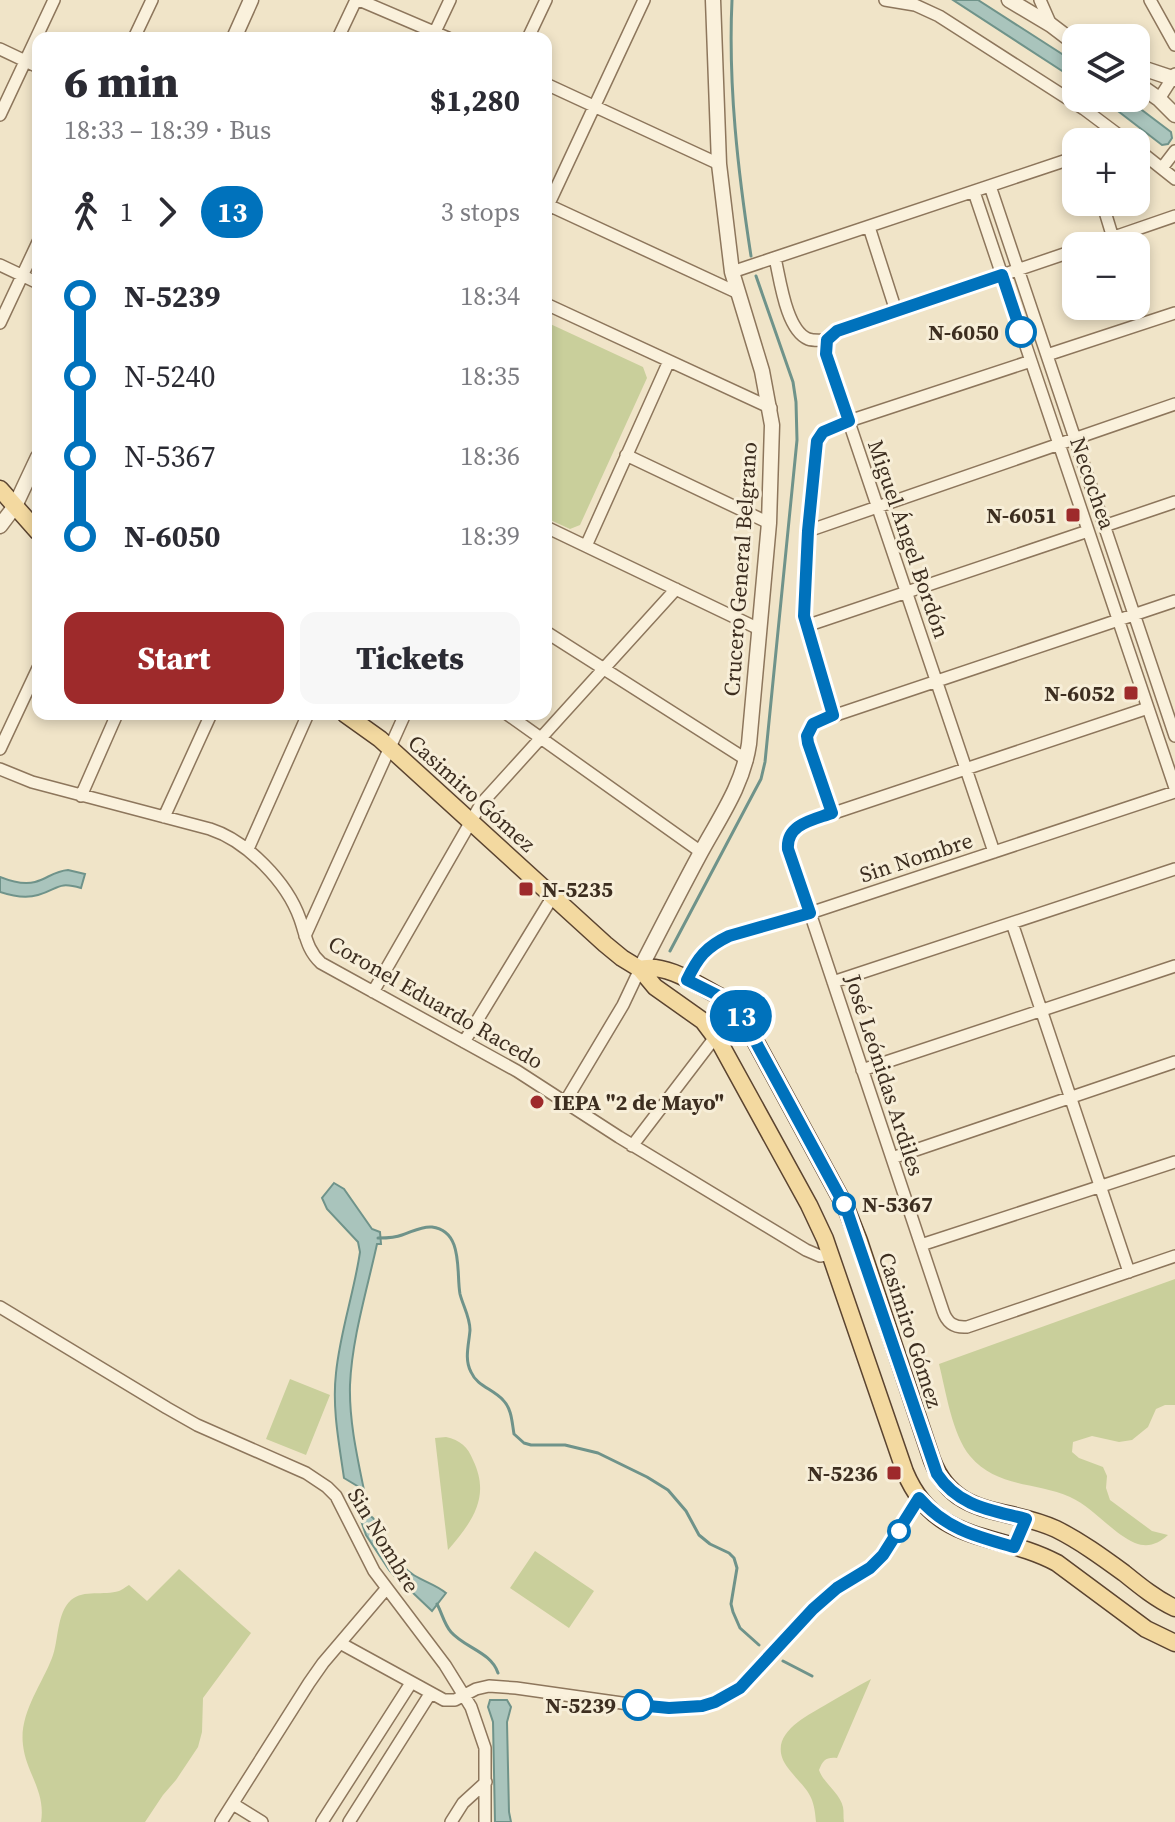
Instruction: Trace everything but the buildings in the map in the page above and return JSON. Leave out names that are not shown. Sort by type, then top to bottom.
[{"type":"main road","points":[[0,489],[32,525]]},
{"type":"main road","name":"Casimiro Gómez","points":[[354,720],[390,748],[614,952],[640,969],[655,987],[703,1021],[716,1036],[809,1205],[831,1254],[905,1472],[919,1498],[939,1519],[952,1526],[1057,1563],[1146,1629],[1175,1643]]},
{"type":"main road","name":"Casimiro Gómez","points":[[640,969],[661,968],[729,1001],[740,1013],[839,1193],[859,1241],[937,1474],[945,1485],[968,1502],[1046,1525],[1074,1539],[1156,1598],[1175,1608]]},
{"type":"main road","points":[[831,1254],[859,1241]]},
{"type":"main road","points":[[1014,1547],[1026,1519]]},
{"type":"street","points":[[39,32],[54,0]]},
{"type":"street","points":[[137,32],[152,0]]},
{"type":"street","points":[[237,32],[251,0]]},
{"type":"street","points":[[341,32],[357,0],[426,32]]},
{"type":"street","points":[[434,32],[450,0]]},
{"type":"street","points":[[531,32],[546,0]]},
{"type":"street","points":[[552,195],[644,0]]},
{"type":"street","name":"Crucero General Belgrano","points":[[565,1102],[623,1005],[739,783],[747,760],[773,449],[771,408],[732,272],[719,164],[713,0]]},
{"type":"street","points":[[885,0],[915,5],[939,16],[1109,128]]},
{"type":"street","points":[[1009,0],[1062,33]]},
{"type":"street","points":[[1040,0],[1051,25]]},
{"type":"street","points":[[1150,0],[1175,45]]},
{"type":"street","points":[[0,115],[32,46]]},
{"type":"street","points":[[0,49],[32,64]]},
{"type":"street","points":[[1150,70],[1174,77],[1159,99]]},
{"type":"street","points":[[552,87],[719,164]]},
{"type":"street","points":[[1150,93],[1175,115]]},
{"type":"street","points":[[1162,168],[1175,151]]},
{"type":"street","points":[[1150,159],[1175,179]]},
{"type":"street","points":[[732,272],[1062,162]]},
{"type":"street","name":"Necochea","points":[[990,186],[1134,615],[1169,701],[1175,736]]},
{"type":"street","name":"Necochea","points":[[974,192],[1175,790]]},
{"type":"street","points":[[552,208],[736,292]]},
{"type":"street","points":[[1130,232],[1175,216]]},
{"type":"street","points":[[869,227],[896,311]]},
{"type":"street","points":[[0,323],[32,254]]},
{"type":"street","points":[[775,258],[793,325],[807,338],[827,340],[837,331],[1062,255]]},
{"type":"street","points":[[0,265],[32,280]]},
{"type":"street","points":[[552,307],[771,408]]},
{"type":"street","points":[[1047,355],[1175,313]]},
{"type":"street","name":"Miguel Ángel Bordón","points":[[827,340],[826,354],[994,852]]},
{"type":"street","points":[[586,546],[669,361]]},
{"type":"street","points":[[833,715],[806,626],[804,608],[815,448],[819,436],[849,421],[1031,361]]},
{"type":"street","points":[[808,531],[1175,404]]},
{"type":"street","points":[[626,455],[769,523]]},
{"type":"street","points":[[0,526],[15,506],[32,470]]},
{"type":"street","points":[[1104,526],[1175,502]]},
{"type":"street","points":[[552,530],[759,629]]},
{"type":"street","points":[[806,626],[1088,531]]},
{"type":"street","points":[[373,992],[470,821],[487,797],[676,589]]},
{"type":"street","points":[[1148,708],[832,813],[808,743],[809,730],[818,721],[833,715],[1175,601]]},
{"type":"street","points":[[552,636],[747,760]]},
{"type":"street","points":[[0,749],[32,681]]},
{"type":"street","points":[[81,796],[114,720]]},
{"type":"street","points":[[164,817],[208,720]]},
{"type":"street","points":[[248,849],[305,720]]},
{"type":"street","points":[[305,936],[402,720]]},
{"type":"street","points":[[516,720],[701,852]]},
{"type":"street","name":"Coronel Eduardo Racedo","points":[[0,769],[22,779],[232,837],[248,849],[287,894],[300,918],[310,951],[321,963],[517,1071],[632,1146],[806,1250],[820,1256],[831,1254]]},
{"type":"street","name":"Sin Nombre","points":[[687,980],[697,959],[729,936],[810,913],[1175,790]]},
{"type":"street","name":"José Leónidas Ardiles","points":[[832,813],[801,824],[790,833],[788,849],[945,1318],[954,1326],[967,1327],[1129,1272]]},
{"type":"street","points":[[833,982],[1175,869]]},
{"type":"street","points":[[464,1042],[553,896]]},
{"type":"street","points":[[1012,923],[1129,1272],[1175,1256]]},
{"type":"street","points":[[862,1070],[1175,966]]},
{"type":"street","points":[[632,1146],[716,1036]]},
{"type":"street","points":[[892,1158],[1175,1062]]},
{"type":"street","points":[[921,1245],[1175,1162]]},
{"type":"street","name":"Sin Nombre","points":[[0,1307],[181,1416],[306,1473],[336,1496],[386,1589],[465,1695],[485,1748],[485,1822]]},
{"type":"street","points":[[340,1643],[430,1694],[449,1701],[489,1686],[650,1707],[686,1708],[715,1702],[740,1688],[825,1598],[877,1562],[919,1498]]},
{"type":"street","points":[[221,1822],[309,1683],[386,1589]]},
{"type":"street","points":[[322,1822],[411,1683]]},
{"type":"street","points":[[349,1822],[430,1694]]},
{"type":"street","points":[[451,1822],[463,1803],[486,1782]]},
{"type":"street","points":[[233,1804],[262,1822]]},
{"type":"green space","points":[[552,325],[643,367],[647,378],[580,525],[570,529],[552,521]]},
{"type":"green space","points":[[1175,1279],[1175,1405],[1156,1409],[1148,1427],[1132,1440],[1119,1442],[1092,1436],[1073,1442],[1072,1452],[1103,1467],[1110,1500],[1152,1531],[1168,1535],[1153,1544],[1135,1543],[1070,1497],[992,1474],[970,1456],[954,1425],[939,1364]]},
{"type":"green space","points":[[290,1379],[330,1395],[306,1455],[266,1439]]},
{"type":"green space","points":[[446,1437],[459,1442],[469,1451],[480,1486],[471,1519],[448,1550],[435,1438]]},
{"type":"green space","points":[[535,1551],[594,1591],[569,1628],[510,1588]]},
{"type":"green space","points":[[179,1569],[251,1633],[203,1698],[202,1732],[198,1747],[145,1822],[41,1822],[41,1801],[23,1745],[24,1722],[52,1658],[66,1606],[82,1595],[113,1592],[129,1585],[147,1601]]},
{"type":"green space","points":[[871,1679],[837,1758],[825,1760],[819,1770],[841,1802],[844,1822],[816,1822],[811,1797],[782,1757],[784,1737],[808,1715]]},
{"type":"water","points":[[953,0],[978,0],[1062,54],[1062,71]]},
{"type":"water","points":[[1119,112],[1145,112],[1171,132],[1172,138],[1168,144],[1162,145],[1150,136],[1150,128],[1140,128]]},
{"type":"water","points":[[68,870],[85,874],[81,888],[62,886],[28,897],[0,892],[0,877],[31,883]]},
{"type":"water","points":[[334,1183],[344,1189],[372,1229],[380,1232],[381,1244],[377,1244],[351,1367],[352,1425],[364,1490],[344,1478],[337,1426],[335,1386],[338,1358],[360,1252],[358,1242],[327,1209],[322,1198]]},
{"type":"water","points":[[357,1509],[373,1518],[408,1571],[446,1593],[432,1611],[389,1570],[366,1535]]},
{"type":"water","points":[[490,1700],[507,1700],[511,1707],[507,1722],[511,1822],[495,1822]]},
{"type":"waterway","points":[[732,0],[731,64],[735,128],[751,256]]},
{"type":"waterway","points":[[670,951],[761,779],[765,762],[797,440],[793,382],[756,276]]},
{"type":"waterway","points":[[378,1238],[396,1237],[428,1227],[442,1230],[449,1236],[454,1244],[460,1294],[470,1325],[469,1367],[477,1381],[506,1404],[514,1434],[531,1445],[565,1445],[598,1453],[668,1490],[686,1511],[699,1535],[734,1558],[737,1568],[731,1604],[733,1612],[740,1628],[759,1645]]},
{"type":"waterway","points":[[437,1604],[451,1632],[490,1660],[498,1673]]},
{"type":"waterway","points":[[783,1661],[812,1676]]},
{"type":"bus line","name":"13","points":[[638,1705],[669,1708],[702,1706],[740,1688],[813,1609],[883,1555],[919,1498],[939,1519],[952,1526],[1014,1547],[1026,1519],[968,1502],[954,1494],[937,1474],[859,1241],[839,1193],[740,1013],[729,1001],[687,980],[697,959],[729,936],[810,913],[788,849],[788,839],[797,827],[832,813],[807,736],[813,724],[833,715],[804,616],[817,441],[823,432],[849,421],[826,354],[827,340],[837,331],[1002,275],[1021,332]]},
{"type":"place","name":"N-6050","points":[[1021,332]]},
{"type":"place","name":"N-6051","points":[[1073,515]]},
{"type":"place","name":"N-6052","points":[[1131,693]]},
{"type":"place","name":"N-5235","points":[[526,889]]},
{"type":"place","name":"IEPA \"2 de Mayo\"","points":[[537,1102]]},
{"type":"place","name":"N-5367","points":[[844,1204]]},
{"type":"place","name":"N-5236","points":[[894,1473]]},
{"type":"place","name":"N-5239","points":[[638,1705]]}]
